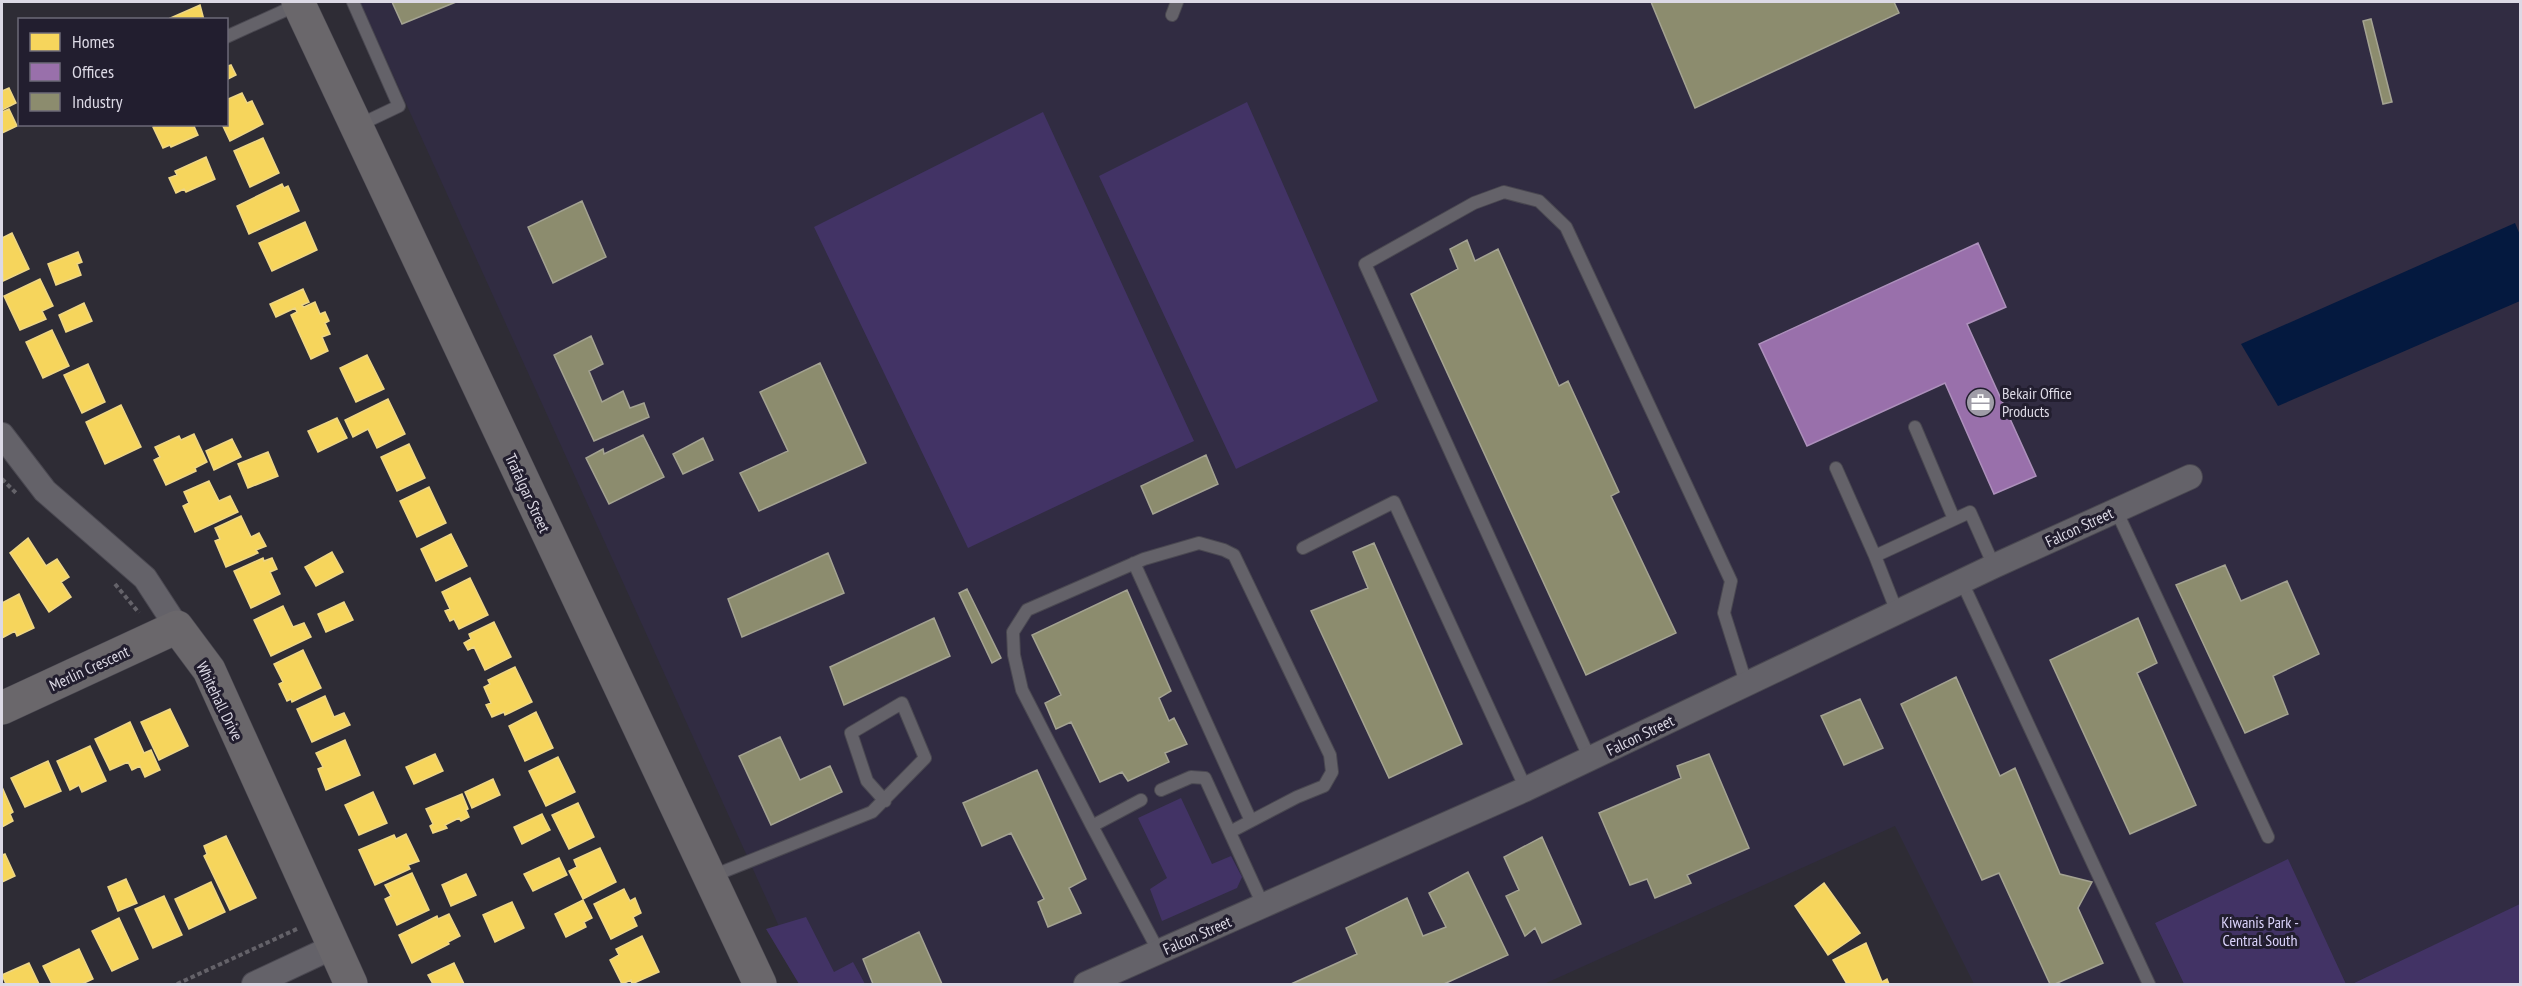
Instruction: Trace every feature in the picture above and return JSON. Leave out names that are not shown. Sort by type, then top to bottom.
[{"type":"main road","name":"Trafalgar Street","points":[[298,3],[760,984]]},
{"type":"main road","name":"Merlin Crescent","points":[[2,708],[177,627]]},
{"type":"main road","name":"Whitehall Drive","points":[[177,627],[209,670],[351,984]]},
{"type":"street","name":"Whitehall Drive","points":[[2,435],[45,490],[145,578],[177,627]]},
{"type":"street","name":"Falcon Street","points":[[1086,984],[1526,789],[1994,566],[2190,477]]},
{"type":"street","points":[[254,984],[333,947]]},
{"type":"lane","points":[[353,2],[399,106],[356,126]]},
{"type":"lane","points":[[1172,15],[1178,2]]},
{"type":"lane","points":[[228,36],[298,3]]},
{"type":"lane","points":[[1590,759],[1365,264],[1474,202],[1504,192],[1539,201],[1566,227],[1731,581],[1724,613],[1746,683]]},
{"type":"lane","points":[[1915,427],[1954,519]]},
{"type":"lane","points":[[1836,468],[1897,612]]},
{"type":"lane","points":[[1303,548],[1394,502],[1526,789]]},
{"type":"lane","points":[[2116,510],[2268,837]]},
{"type":"lane","points":[[1875,556],[1970,512],[1994,566]]},
{"type":"lane","points":[[1159,952],[1022,690],[1014,655],[1013,632],[1027,610],[1134,563],[1199,543],[1224,549],[1234,555],[1330,755],[1332,772],[1324,786],[1230,832]]},
{"type":"lane","points":[[1134,563],[1251,821]]},
{"type":"lane","points":[[1962,582],[2149,984]]},
{"type":"lane","points":[[709,877],[872,812],[885,801],[925,758],[902,703],[851,733],[867,781],[885,801]]},
{"type":"lane","points":[[1161,790],[1191,777],[1205,778],[1263,905]]},
{"type":"lane","points":[[1092,826],[1141,800]]},
{"type":"path","points":[[2,479],[23,501]]},
{"type":"path","points":[[114,583],[141,616]]},
{"type":"path","points":[[177,984],[304,925]]},
{"type":"shaded area","points":[[360,2],[2520,2],[2520,905],[2352,984],[2346,984],[2288,860],[2155,923],[2184,984],[1974,984],[1895,826],[1544,984],[805,984]]},
{"type":"green space","points":[[1247,102],[1378,401],[1236,469],[1099,176]]},
{"type":"green space","points":[[1043,112],[1194,441],[968,548],[814,227]]},
{"type":"green space","points":[[1181,798],[1212,864],[1231,856],[1242,877],[1237,888],[1162,921],[1150,889],[1167,878],[1138,818]]},
{"type":"green space","name":"Kiwanis Park - Central South","points":[[2288,859],[2346,984],[2184,984],[2155,923]]},
{"type":"green space","points":[[2520,904],[2520,984],[2352,984]]},
{"type":"green space","points":[[806,917],[834,972],[853,962],[865,984],[799,984],[766,929]]},
{"type":"water","points":[[2515,223],[2520,235],[2520,301],[2278,406],[2241,344]]},
{"type":"building: Homes","points":[[200,5],[203,18],[171,18]]},
{"type":"building: Homes","points":[[231,65],[236,75],[228,79],[228,66]]},
{"type":"building: Homes","points":[[9,88],[16,103],[2,110],[2,91]]},
{"type":"building: Homes","points":[[242,93],[247,103],[252,101],[263,124],[230,141],[223,126],[228,126],[228,99]]},
{"type":"building: Homes","points":[[9,109],[17,126],[2,133],[2,112]]},
{"type":"building: Homes","points":[[194,126],[198,135],[171,147],[170,145],[163,148],[153,127]]},
{"type":"building: Homes","points":[[263,138],[279,173],[250,187],[234,151]]},
{"type":"building: Homes","points":[[206,157],[215,179],[186,192],[184,189],[176,193],[169,178],[177,175],[175,171]]},
{"type":"building: Homes","points":[[282,184],[284,188],[288,186],[299,211],[249,234],[237,206]]},
{"type":"building: Homes","points":[[305,222],[317,250],[272,271],[259,243]]},
{"type":"building: Homes","points":[[12,233],[29,269],[3,281],[2,238]]},
{"type":"building: Homes","points":[[78,252],[82,262],[77,264],[81,275],[56,285],[48,264]]},
{"type":"building: Homes","points":[[40,279],[53,306],[42,311],[46,319],[20,330],[4,296]]},
{"type":"building: Homes","points":[[303,289],[309,302],[302,305],[304,307],[315,302],[320,314],[325,312],[329,321],[325,323],[330,334],[322,337],[328,351],[311,359],[291,315],[297,312],[295,308],[276,317],[270,304]]},
{"type":"building: Homes","points":[[84,303],[92,321],[66,332],[59,315]]},
{"type":"building: Homes","points":[[52,330],[69,366],[43,378],[26,342]]},
{"type":"building: Homes","points":[[367,355],[384,389],[356,402],[340,368]]},
{"type":"building: Homes","points":[[88,364],[105,402],[82,413],[64,375]]},
{"type":"building: Homes","points":[[388,399],[405,434],[377,448],[368,429],[353,437],[345,420]]},
{"type":"building: Homes","points":[[121,405],[141,447],[105,464],[86,422]]},
{"type":"building: Homes","points":[[337,418],[347,438],[318,452],[308,431]]},
{"type":"building: Homes","points":[[194,434],[207,462],[195,468],[196,471],[166,485],[154,460],[160,457],[155,447],[179,436],[181,440]]},
{"type":"building: Homes","points":[[232,439],[241,457],[214,470],[206,451]]},
{"type":"building: Homes","points":[[409,444],[425,478],[397,491],[381,457]]},
{"type":"building: Homes","points":[[268,452],[278,476],[248,488],[238,464]]},
{"type":"building: Homes","points":[[209,481],[219,501],[230,496],[238,512],[195,532],[183,506],[189,503],[184,492]]},
{"type":"building: Homes","points":[[429,487],[446,523],[417,537],[400,501]]},
{"type":"building: Homes","points":[[241,516],[251,537],[259,533],[266,546],[256,550],[258,553],[226,567],[215,541],[220,539],[215,528]]},
{"type":"building: Homes","points":[[451,534],[467,566],[436,581],[421,549]]},
{"type":"building: Homes","points":[[28,538],[46,566],[57,559],[69,577],[61,582],[71,597],[49,612],[10,553]]},
{"type":"building: Homes","points":[[332,552],[343,572],[316,586],[305,567]]},
{"type":"building: Homes","points":[[263,558],[264,561],[272,558],[277,569],[270,572],[280,594],[251,608],[234,571]]},
{"type":"building: Homes","points":[[470,578],[488,615],[459,629],[454,619],[450,621],[445,611],[450,609],[442,592]]},
{"type":"building: Homes","points":[[19,594],[34,628],[17,636],[15,631],[2,638],[2,603]]},
{"type":"building: Homes","points":[[344,602],[353,620],[326,632],[318,614]]},
{"type":"building: Homes","points":[[283,606],[293,627],[304,623],[311,637],[271,656],[254,620]]},
{"type":"building: Homes","points":[[494,622],[511,657],[485,670],[474,647],[468,650],[464,643],[471,639],[469,634]]},
{"type":"building: Homes","points":[[303,650],[321,688],[292,702],[291,699],[287,701],[279,684],[283,682],[274,664]]},
{"type":"building: Homes","points":[[515,667],[532,702],[505,715],[504,712],[492,717],[486,705],[491,703],[484,687],[490,684],[488,680]]},
{"type":"building: Homes","points":[[325,696],[334,717],[344,713],[350,725],[312,742],[297,709]]},
{"type":"building: Homes","points":[[170,709],[188,746],[159,760],[141,722]]},
{"type":"building: Homes","points":[[536,712],[553,748],[525,761],[509,726]]},
{"type":"building: Homes","points":[[130,722],[144,753],[151,750],[160,770],[145,777],[140,766],[132,770],[128,762],[110,770],[95,739]]},
{"type":"building: Homes","points":[[345,740],[360,775],[326,790],[318,769],[323,767],[316,753]]},
{"type":"building: Homes","points":[[90,746],[106,781],[82,792],[79,785],[70,790],[57,761]]},
{"type":"building: Homes","points":[[435,754],[443,771],[414,784],[406,767]]},
{"type":"building: Homes","points":[[558,757],[575,792],[546,806],[529,771]]},
{"type":"building: Homes","points":[[48,761],[61,791],[25,807],[11,778]]},
{"type":"building: Homes","points":[[493,779],[500,795],[472,808],[465,792]]},
{"type":"building: Homes","points":[[2,787],[13,812],[10,814],[13,821],[2,827]]},
{"type":"building: Homes","points":[[373,792],[387,823],[359,835],[345,805]]},
{"type":"building: Homes","points":[[462,794],[469,817],[461,821],[459,818],[445,825],[447,828],[433,833],[430,826],[433,824],[426,809]]},
{"type":"building: Homes","points":[[578,803],[594,837],[569,849],[552,815]]},
{"type":"building: Homes","points":[[542,814],[550,830],[522,844],[514,827]]},
{"type":"building: Homes","points":[[406,834],[419,861],[408,865],[410,869],[375,885],[359,850],[394,835],[396,839]]},
{"type":"building: Homes","points":[[226,836],[256,898],[230,910],[204,856],[207,854],[204,846]]},
{"type":"building: Homes","points":[[600,848],[616,882],[583,899],[569,871],[577,867],[574,860]]},
{"type":"building: Homes","points":[[5,854],[15,876],[2,882],[2,855]]},
{"type":"building: Homes","points":[[559,858],[567,875],[533,891],[524,874]]},
{"type":"building: Homes","points":[[412,873],[429,910],[397,925],[385,899],[391,896],[385,885]]},
{"type":"building: Homes","points":[[466,874],[476,895],[451,906],[442,885]]},
{"type":"building: Homes","points":[[126,879],[137,903],[118,911],[108,887]]},
{"type":"building: Homes","points":[[211,882],[225,912],[189,929],[175,899]]},
{"type":"building: Homes","points":[[1824,883],[1860,933],[1828,955],[1795,906]]},
{"type":"building: Homes","points":[[624,889],[630,901],[635,898],[641,913],[633,917],[637,926],[611,939],[594,904]]},
{"type":"building: Homes","points":[[164,896],[182,935],[153,948],[135,909]]},
{"type":"building: Homes","points":[[583,900],[592,918],[584,922],[586,927],[566,937],[555,914]]},
{"type":"building: Homes","points":[[512,902],[524,928],[495,942],[483,915]]},
{"type":"building: Homes","points":[[449,914],[460,936],[412,963],[399,935],[437,916],[438,919]]},
{"type":"building: Homes","points":[[119,918],[138,959],[112,971],[92,931]]},
{"type":"building: Homes","points":[[642,936],[659,972],[632,984],[631,980],[622,984],[610,960],[619,955],[616,949]]},
{"type":"building: Homes","points":[[1866,943],[1882,982],[1887,979],[1889,984],[1847,984],[1833,960]]},
{"type":"building: Homes","points":[[79,949],[93,979],[82,984],[52,984],[43,966]]},
{"type":"building: Homes","points":[[29,963],[39,984],[6,984],[2,975]]},
{"type":"building: Homes","points":[[454,963],[464,984],[433,984],[428,975]]},
{"type":"building: Offices","points":[[1978,243],[2006,307],[1967,324],[2036,476],[1994,494],[1945,383],[1807,446],[1759,344]]},
{"type":"building: Industry","points":[[392,2],[456,2],[402,24]]},
{"type":"building: Industry","points":[[1651,2],[1894,2],[1899,13],[1695,108]]},
{"type":"building: Industry","points":[[2371,19],[2392,102],[2383,104],[2363,21]]},
{"type":"building: Industry","points":[[582,201],[606,257],[553,283],[528,227]]},
{"type":"building: Industry","points":[[1467,240],[1475,261],[1498,249],[1559,386],[1568,381],[1619,492],[1611,496],[1676,633],[1586,675],[1411,294],[1458,269],[1450,249]]},
{"type":"building: Industry","points":[[591,336],[603,364],[589,371],[602,402],[623,391],[630,408],[644,403],[649,417],[594,441],[554,355]]},
{"type":"building: Industry","points":[[820,363],[866,463],[759,511],[740,473],[788,451],[760,392]]},
{"type":"building: Industry","points":[[643,435],[664,477],[609,504],[586,458],[603,449],[604,454]]},
{"type":"building: Industry","points":[[703,438],[713,460],[683,474],[673,454]]},
{"type":"building: Industry","points":[[1206,455],[1218,484],[1153,514],[1141,486]]},
{"type":"building: Industry","points":[[1374,543],[1462,744],[1389,778],[1311,611],[1368,588],[1353,552]]},
{"type":"building: Industry","points":[[828,553],[844,593],[742,637],[728,599]]},
{"type":"building: Industry","points":[[2225,565],[2241,601],[2287,581],[2319,654],[2273,676],[2288,714],[2245,733],[2176,585]]},
{"type":"building: Industry","points":[[967,589],[1001,658],[992,663],[959,593]]},
{"type":"building: Industry","points":[[1127,590],[1171,691],[1159,698],[1169,721],[1174,718],[1187,744],[1165,753],[1169,762],[1128,781],[1122,772],[1100,782],[1071,722],[1056,729],[1045,703],[1061,695],[1032,635]]},
{"type":"building: Industry","points":[[934,618],[950,656],[844,705],[830,667]]},
{"type":"building: Industry","points":[[2138,618],[2157,663],[2137,673],[2196,805],[2130,834],[2050,660]]},
{"type":"building: Industry","points":[[1956,677],[2000,776],[2015,768],[2060,874],[2092,882],[2078,908],[2103,963],[2055,984],[2050,984],[1999,873],[1982,880],[1901,704]]},
{"type":"building: Industry","points":[[1860,699],[1883,748],[1844,765],[1821,716]]},
{"type":"building: Industry","points":[[780,737],[800,780],[830,766],[842,792],[771,825],[739,756]]},
{"type":"building: Industry","points":[[1709,754],[1749,848],[1687,875],[1691,883],[1655,898],[1647,879],[1630,885],[1599,813],[1681,778],[1677,766]]},
{"type":"building: Industry","points":[[1037,770],[1086,879],[1069,888],[1081,913],[1048,927],[1038,902],[1044,899],[1011,833],[982,846],[963,803]]},
{"type":"building: Industry","points":[[1542,837],[1581,924],[1542,943],[1535,928],[1525,936],[1506,896],[1519,890],[1504,857]]},
{"type":"building: Industry","points":[[1468,872],[1508,955],[1444,984],[1291,984],[1357,954],[1346,928],[1407,898],[1423,936],[1446,927],[1429,893]]},
{"type":"building: Industry","points":[[919,932],[942,984],[873,984],[863,959]]},
{"type":"place","name":"Bekair Office Products","points":[[1981,402]]}]
